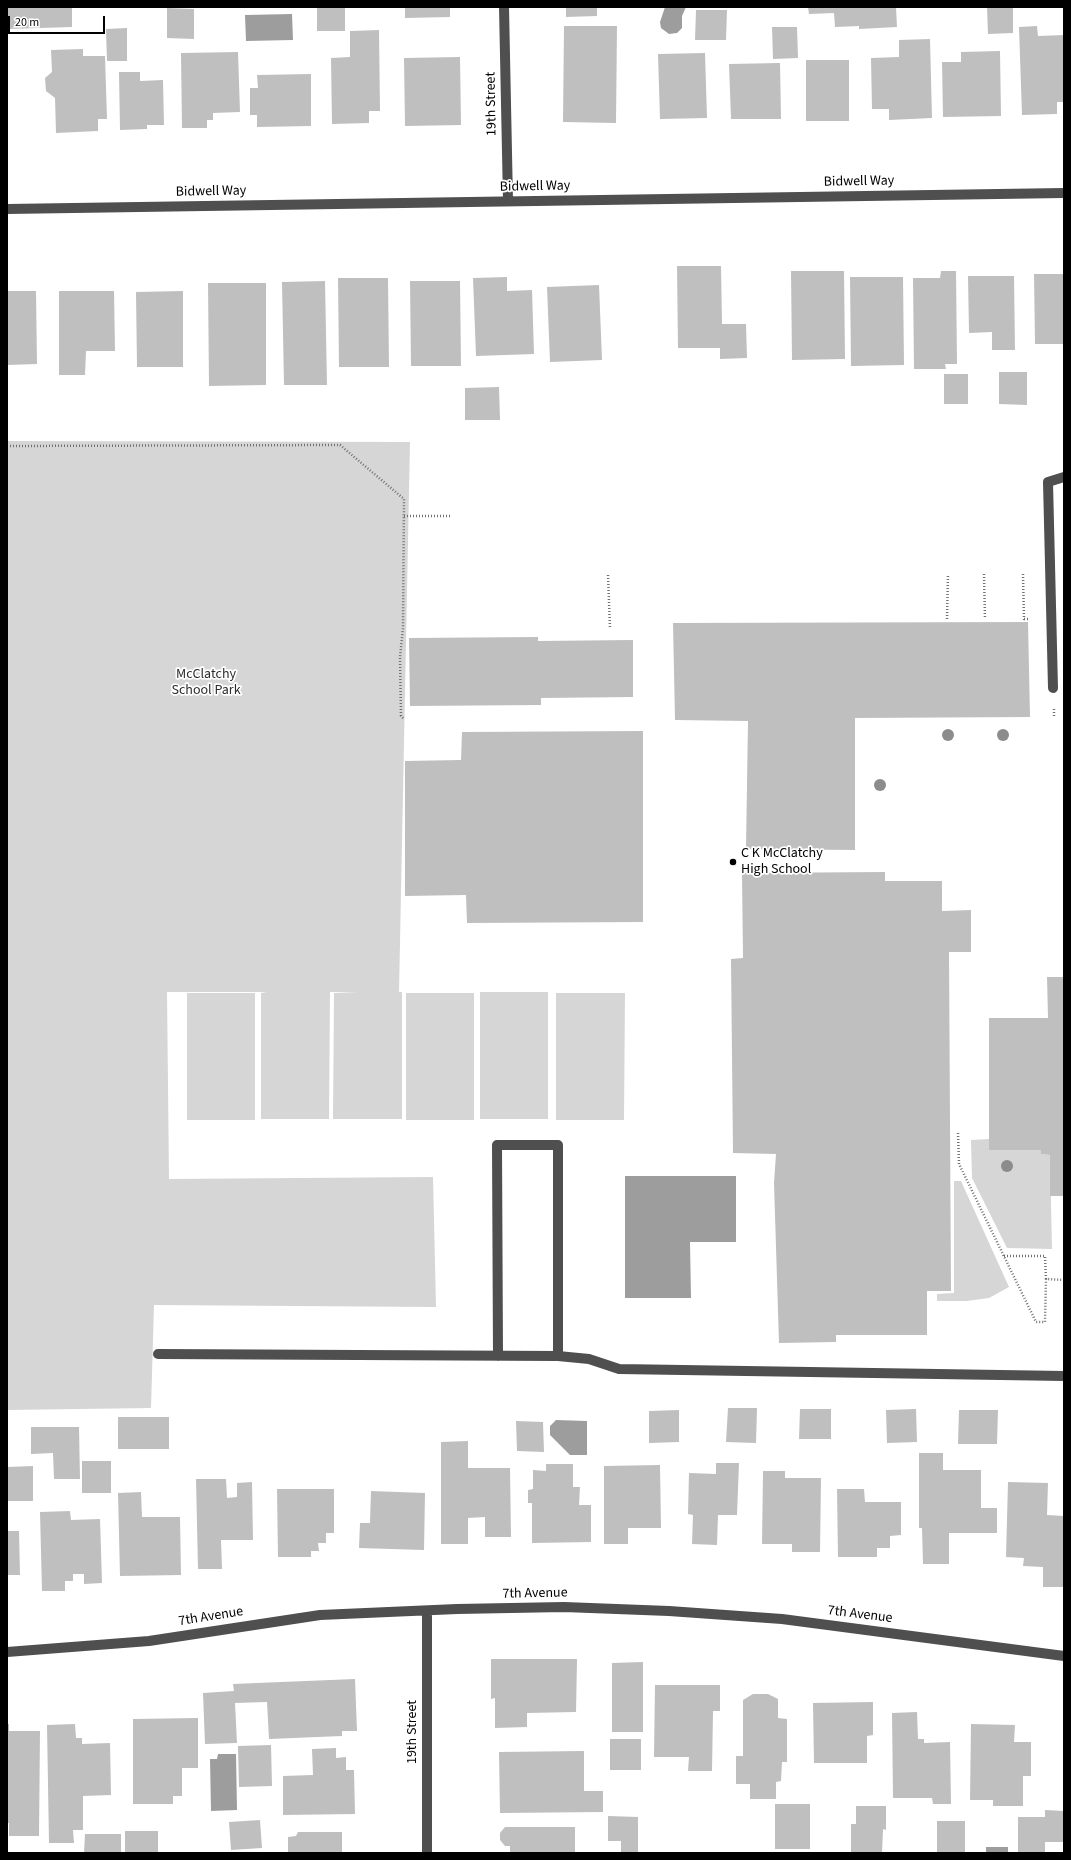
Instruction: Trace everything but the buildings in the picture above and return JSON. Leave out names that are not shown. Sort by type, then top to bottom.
[{"type":"street","name":"19th Street","points":[[504,7],[508,201]]},
{"type":"street","name":"Bidwell Way","points":[[7,209],[1064,193]]},
{"type":"street","points":[[1053,688],[1048,482],[1064,477]]},
{"type":"street","points":[[498,1356],[497,1145],[558,1145],[558,1356]]},
{"type":"street","points":[[158,1354],[558,1356],[589,1359],[619,1369],[1064,1376]]},
{"type":"street","name":"7th Avenue","points":[[7,1652],[149,1642],[320,1615],[564,1607],[669,1610],[782,1619],[1064,1656]]},
{"type":"street","name":"19th Street","points":[[427,1611],[427,1853]]},
{"type":"path","points":[[7,446],[340,445],[404,500],[403,628],[400,657],[401,716],[404,719]]},
{"type":"path","points":[[404,516],[450,516]]},
{"type":"path","points":[[947,619],[948,574]]},
{"type":"path","points":[[984,574],[985,619]]},
{"type":"path","points":[[1023,574],[1024,619]]},
{"type":"path","points":[[608,575],[610,628]]},
{"type":"path","points":[[958,1133],[959,1164],[1036,1322],[1045,1322],[1045,1256],[1004,1256]]},
{"type":"path","points":[[1046,1279],[1064,1280]]},
{"type":"green space","name":"McClatchy School Park","points":[[7,441],[410,442],[399,992],[402,992],[402,1119],[333,1119],[334,993],[358,992],[330,992],[329,1119],[261,1119],[261,993],[267,992],[167,992],[169,1179],[433,1177],[436,1307],[154,1305],[151,1408],[7,1410]]},
{"type":"green space","points":[[480,992],[548,992],[548,1119],[480,1119]]},
{"type":"green space","points":[[187,993],[255,993],[255,1120],[187,1120]]},
{"type":"green space","points":[[406,993],[474,993],[474,1120],[406,1120]]},
{"type":"green space","points":[[556,993],[625,993],[624,1120],[556,1120]]},
{"type":"green space","points":[[989,1139],[989,1150],[1041,1150],[1041,1154],[1050,1155],[1052,1249],[1007,1248],[972,1178],[971,1140]]},
{"type":"green space","points":[[954,1181],[961,1181],[1009,1287],[989,1298],[967,1301],[937,1301],[937,1294],[954,1293]]},
{"type":"shaded area","points":[[665,7],[686,7],[682,16],[682,28],[677,33],[669,34],[661,28],[660,22]]},
{"type":"shaded area","points":[[292,14],[293,40],[246,41],[245,15]]},
{"type":"shaded area","points":[[625,1176],[736,1176],[736,1242],[690,1242],[691,1298],[625,1298]]},
{"type":"shaded area","points":[[556,1420],[587,1421],[587,1455],[570,1455],[550,1435],[550,1426]]},
{"type":"shaded area","points":[[218,1754],[236,1754],[237,1810],[211,1811],[210,1759],[217,1759]]},
{"type":"shaded area","points":[[986,1847],[1008,1847],[1008,1853],[986,1853]]},
{"type":"place","name":"C K McClatchy High School","points":[[733,862]]}]
